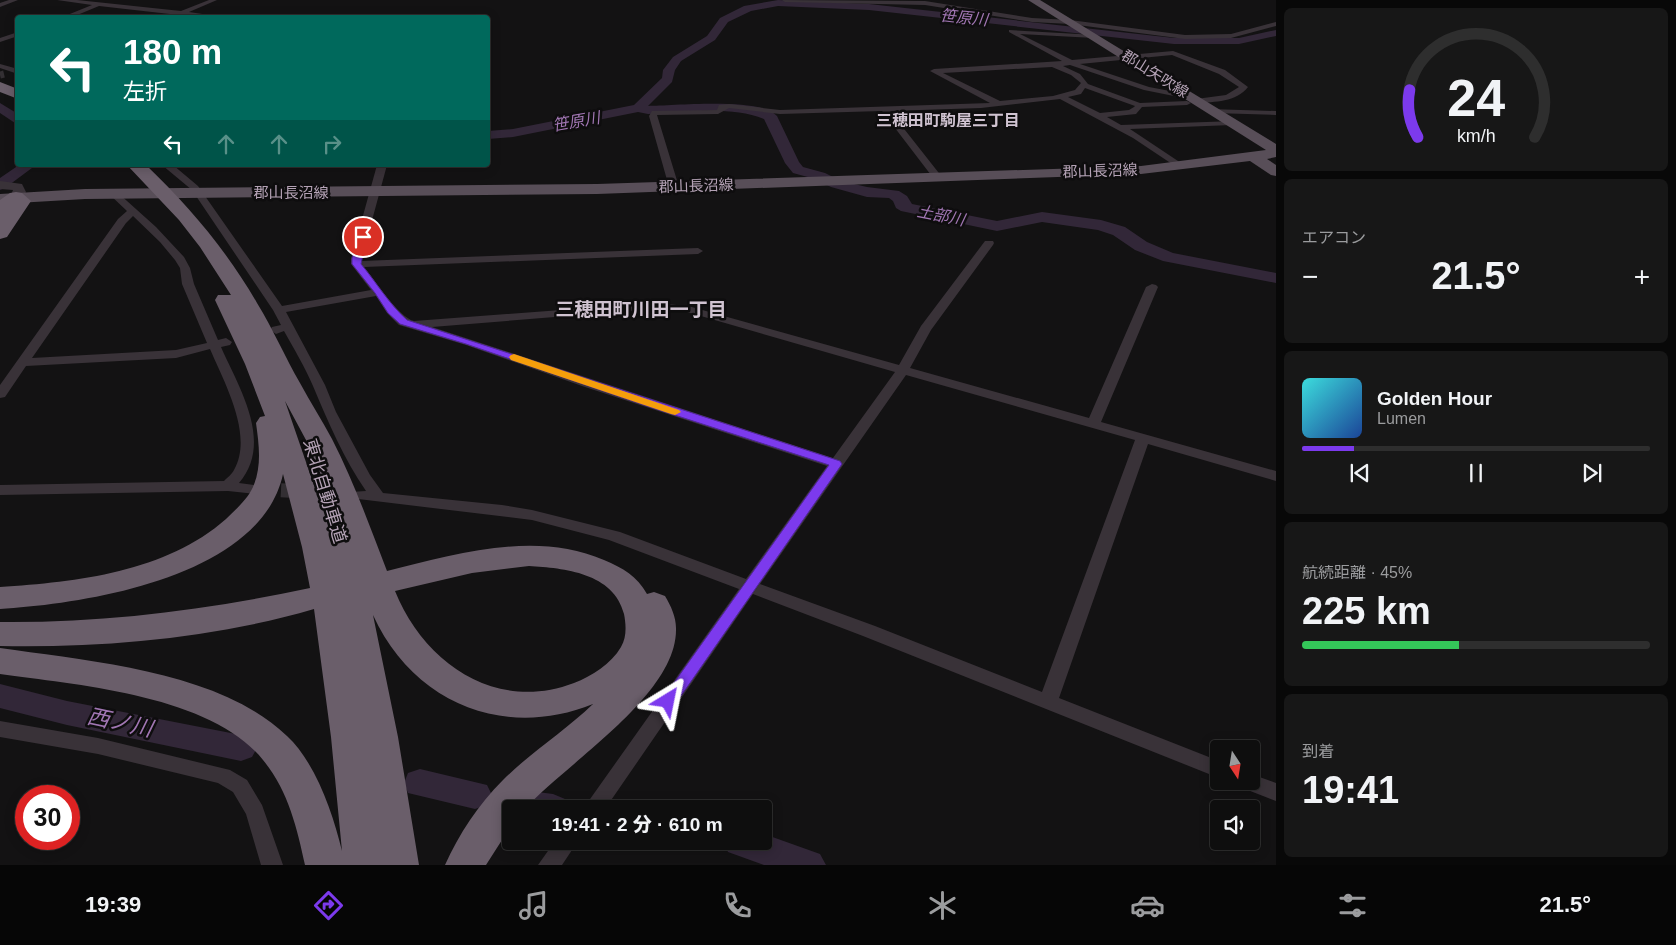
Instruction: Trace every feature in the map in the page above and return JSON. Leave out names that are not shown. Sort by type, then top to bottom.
[{"type":"highway","name":"東北自動車道","points":[[121,167],[157,194],[200,232],[244,295],[286,381],[317,459],[343,547],[384,752],[399,865]]},
{"type":"highway","name":"東北自動車道","points":[[137,167],[208,269],[225,335],[279,417],[309,513],[340,666],[352,750],[364,865]]},
{"type":"highway","points":[[0,234],[7,198]]},
{"type":"highway","points":[[0,598],[79,590],[155,572],[198,553],[223,537],[247,516],[265,492],[274,454],[272,435],[225,335]]},
{"type":"highway","points":[[286,381],[307,413],[328,457],[382,596],[403,639],[432,670],[450,683],[472,694],[496,702],[516,705],[560,703],[594,690],[618,675],[631,658],[639,643],[642,629],[641,614],[636,600],[628,588],[618,579],[592,564],[574,559],[537,556],[501,558],[386,576],[498,548],[543,545],[585,550],[617,562],[644,584],[653,598],[658,614],[660,631],[656,650],[640,677],[609,712],[518,790],[487,827],[466,865]]},
{"type":"highway","points":[[0,622],[48,623],[131,618],[309,594],[234,616],[148,627],[54,635],[0,634]]},
{"type":"highway","points":[[0,661],[158,688],[217,708],[238,720],[258,733],[274,747],[296,778],[307,801],[324,865]]},
{"type":"main road","name":"郡山矢吹線","points":[[1033,0],[1276,151]]},
{"type":"main road","name":"郡山長沼線","points":[[7,198],[114,194],[674,187],[1141,170],[1276,151]]},
{"type":"main road","points":[[1252,155],[1276,172]]},
{"type":"street","points":[[0,5],[15,0]]},
{"type":"street","points":[[60,0],[200,15]]},
{"type":"street","points":[[71,15],[113,0]]},
{"type":"street","points":[[177,15],[214,0]]},
{"type":"street","points":[[785,0],[867,3],[917,2],[1032,20],[1070,22],[1212,37],[1249,33],[1276,24]]},
{"type":"street","points":[[1093,36],[1011,31],[1043,50],[1070,62],[1120,80],[1196,101]]},
{"type":"street","points":[[0,40],[15,35]]},
{"type":"street","points":[[1000,105],[934,71],[1051,64],[1173,53],[1222,72],[1240,83],[1244,88],[1227,97],[1138,105],[1084,84],[1074,71],[1051,64]]},
{"type":"street","points":[[0,66],[11,81]]},
{"type":"street","points":[[674,187],[653,115],[747,107],[780,112],[1000,105],[1062,97],[1078,92],[1084,84],[1120,80]]},
{"type":"street","points":[[1062,97],[1136,136],[1178,165]]},
{"type":"street","points":[[1098,116],[1133,112],[1138,108],[1138,105]]},
{"type":"street","points":[[884,108],[936,177]]},
{"type":"street","points":[[1213,111],[1276,113]]},
{"type":"street","points":[[1118,127],[1232,123]]},
{"type":"street","points":[[170,167],[190,183],[200,194],[279,310],[282,328],[363,476],[378,497]]},
{"type":"street","points":[[382,167],[356,258],[356,264],[394,314],[403,322],[470,342],[606,389],[836,464]]},
{"type":"street","points":[[114,194],[176,255],[184,268],[188,284],[225,335],[248,440],[246,458],[241,471],[228,486]]},
{"type":"street","points":[[0,394],[122,221],[132,211]]},
{"type":"street","points":[[600,800],[748,587],[902,371],[925,329],[989,243]]},
{"type":"street","points":[[356,264],[698,252]]},
{"type":"street","points":[[1093,424],[1152,287]]},
{"type":"street","points":[[279,310],[379,292]]},
{"type":"street","points":[[413,326],[432,322],[670,306],[688,309],[1276,476]]},
{"type":"street","points":[[22,362],[176,354],[225,335]]},
{"type":"street","points":[[1048,702],[1143,438]]},
{"type":"street","points":[[0,490],[228,486],[256,489]]},
{"type":"street","points":[[356,495],[502,510],[583,527],[683,560],[1210,766]]},
{"type":"street","points":[[0,729],[98,746],[223,776],[240,786],[255,811],[272,865]]},
{"type":"street","points":[[1260,786],[1276,792]]},
{"type":"street","points":[[549,865],[561,850]]},
{"type":"waterway","name":"笹原川","points":[[638,108],[668,79],[669,70],[677,59],[711,38],[724,20],[748,8],[778,3],[869,7],[1174,41],[1239,41],[1276,33]]},
{"type":"waterway","name":"西ノ川","points":[[0,107],[15,119]]},
{"type":"waterway","name":"笹原川","points":[[490,135],[513,133],[585,120],[638,108]]},
{"type":"waterway","name":"土部川","points":[[638,108],[648,110],[729,108],[745,109],[770,116],[792,163],[798,170],[820,176],[836,184],[867,192],[893,194],[901,199],[902,205],[907,208],[997,226],[1042,217],[1101,225],[1119,231],[1141,246],[1169,257],[1276,278]]},
{"type":"waterway","name":"西ノ川","points":[[0,185],[26,167]]},
{"type":"waterway","name":"西ノ川","points":[[0,696],[67,713],[241,748]]},
{"type":"waterway","name":"西ノ川","points":[[420,783],[475,795]]},
{"type":"waterway","name":"西ノ川","points":[[766,850],[808,865]]},
{"type":"tunnel","points":[[0,75],[4,74]]},
{"type":"tunnel","points":[[259,489],[347,494]]},
{"type":"slow traffic","points":[[514,357],[675,412]]},
{"type":"district","name":"三穂田町駒屋三丁目","points":[[948,120]]},
{"type":"district","name":"三穂田町川田一丁目","points":[[641,309]]},
{"type":"route","points":[[363,237],[356,258],[356,264],[379,292],[391,311],[403,322],[538,364],[587,383],[836,464],[668,701]]}]
